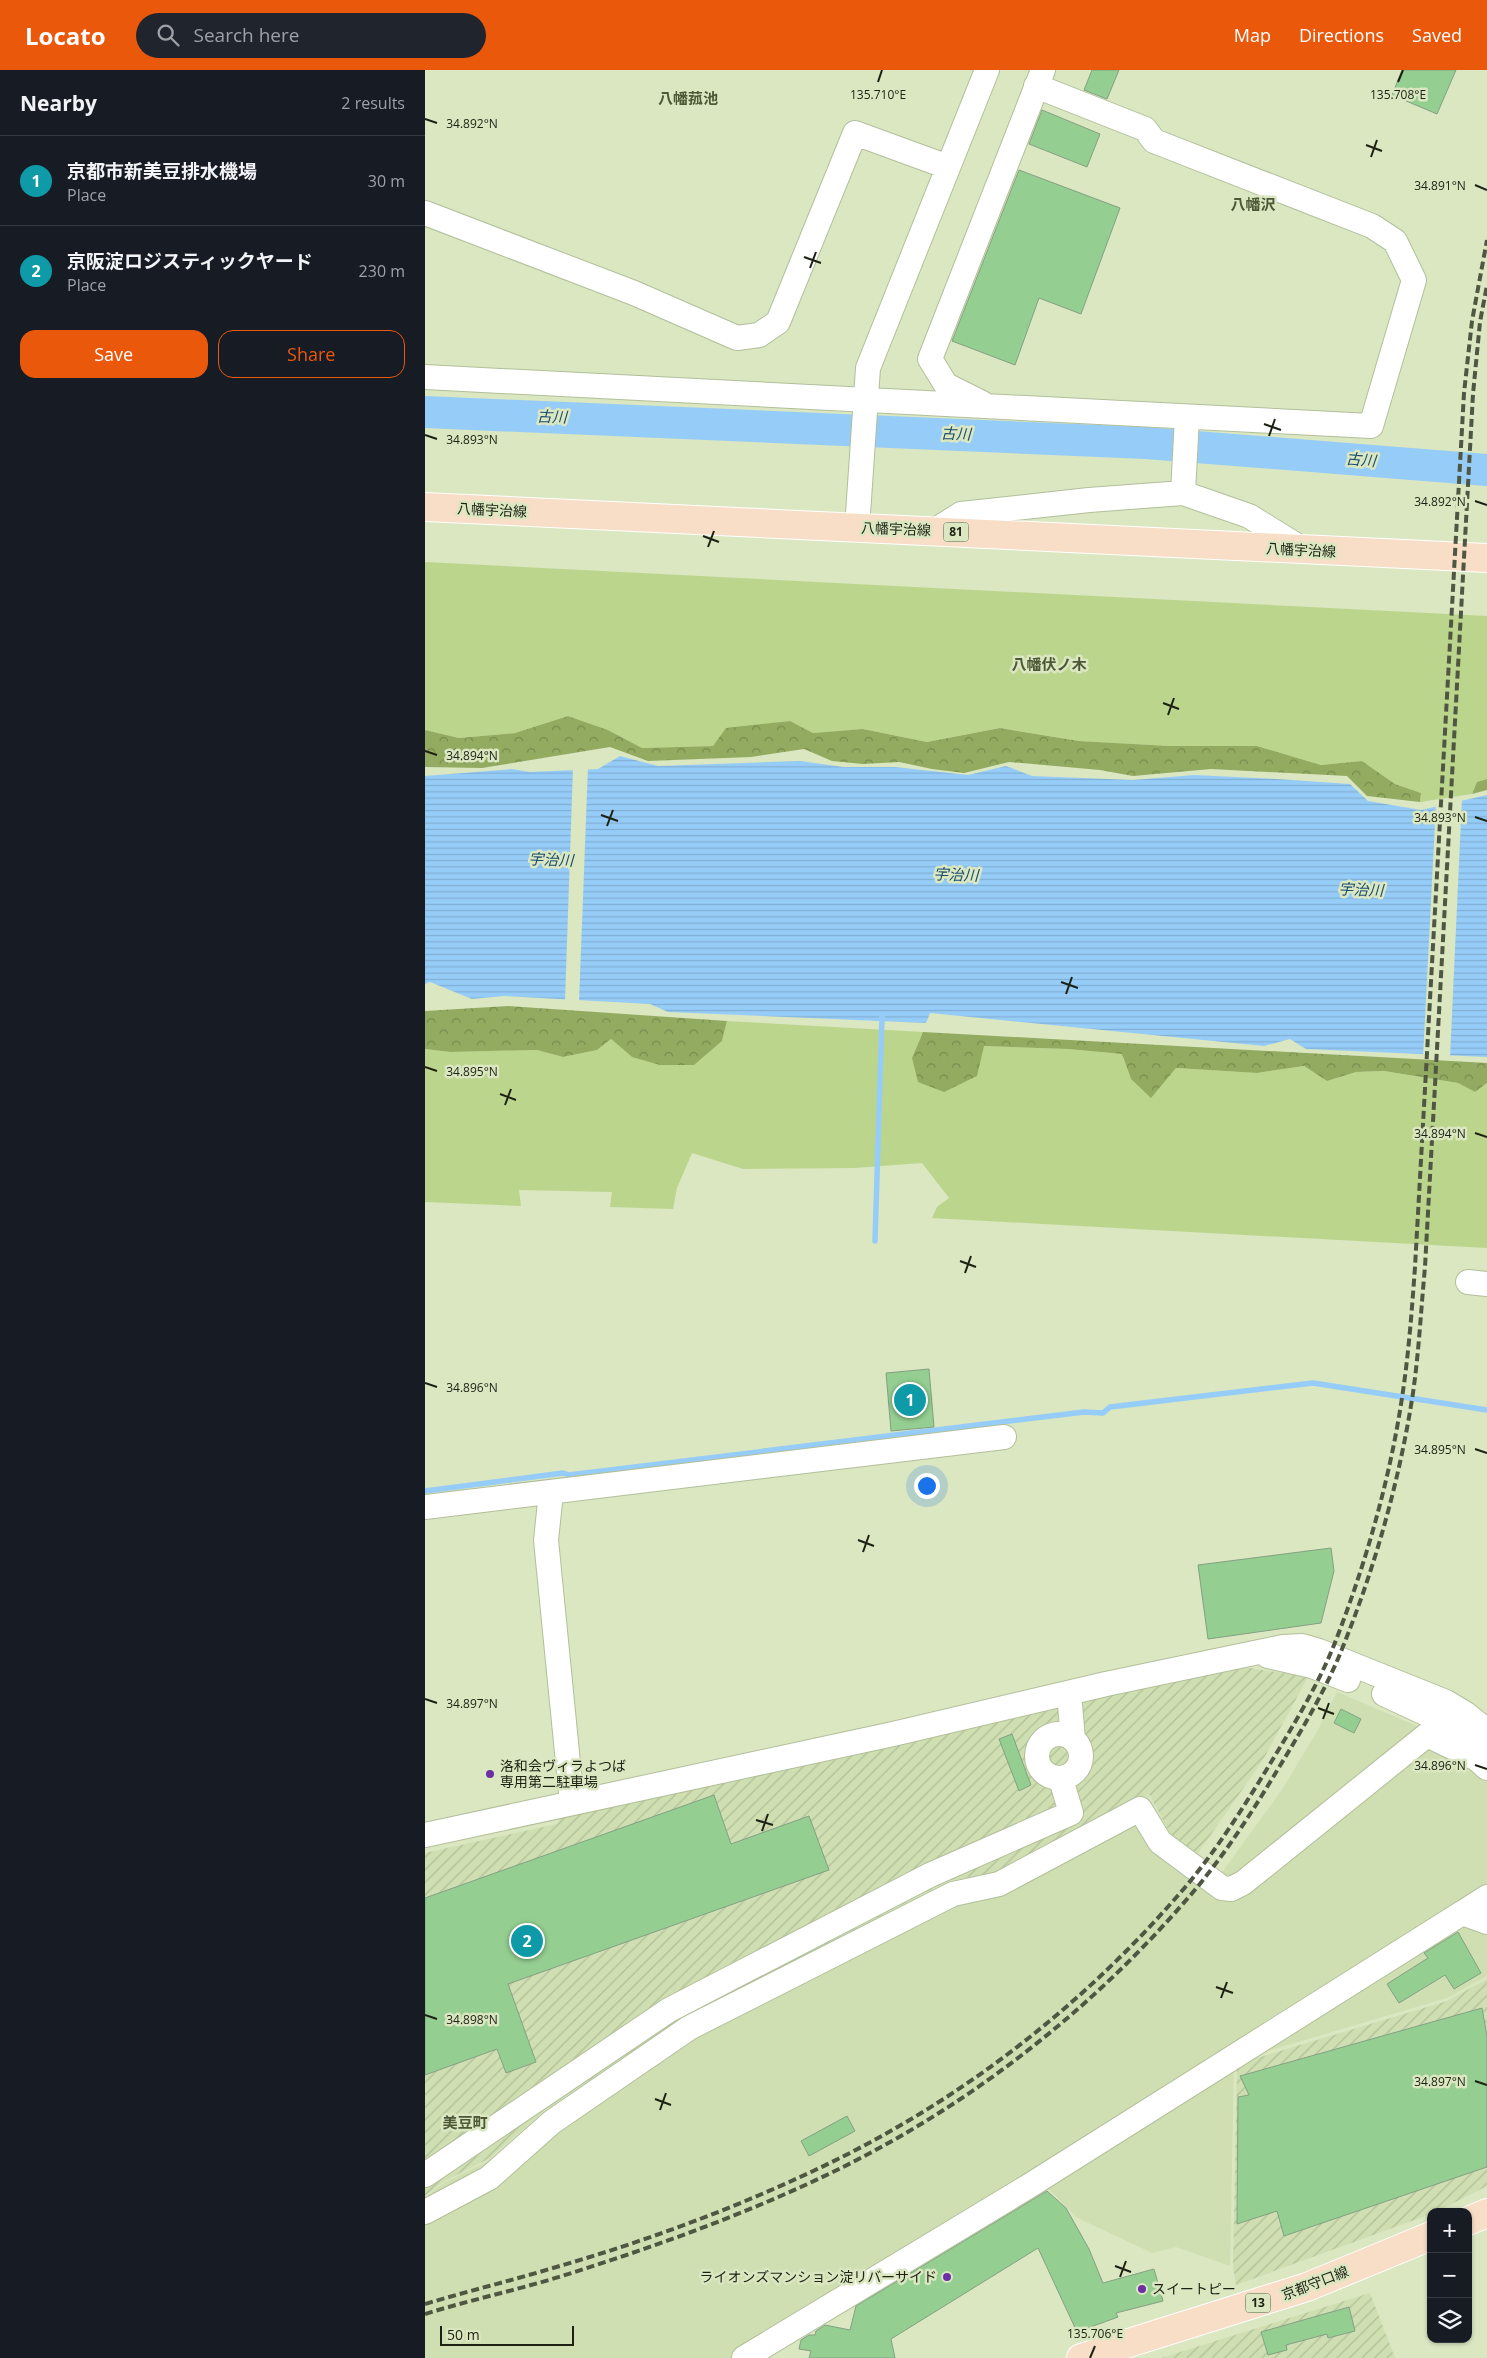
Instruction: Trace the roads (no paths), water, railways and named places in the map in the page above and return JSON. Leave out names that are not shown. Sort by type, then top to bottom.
[{"type":"main road","name":"八幡宇治線","points":[[425,507],[1487,558]]},
{"type":"main road","points":[[1472,2219],[1487,2213]]},
{"type":"main road","name":"京都守口線","points":[[1081,2358],[1307,2287],[1427,2238]]},
{"type":"street","points":[[857,528],[868,368],[987,70]]},
{"type":"street","points":[[425,377],[990,407],[1187,425],[1371,426],[1414,280],[1395,240],[1372,226],[1154,141],[1145,129],[1039,78],[930,359],[946,385],[990,407]]},
{"type":"street","points":[[425,213],[634,293],[737,338],[759,335],[777,322],[855,133],[948,167]]},
{"type":"street","points":[[1184,484],[1187,425]]},
{"type":"street","points":[[934,531],[961,514],[1089,500],[1184,484],[1203,498],[1249,516],[1304,550]]},
{"type":"street","points":[[425,1507],[1004,1437]]},
{"type":"street","points":[[551,1493],[546,1540],[572,1803]]},
{"type":"street","points":[[425,1835],[893,1734],[1069,1693],[1283,1647],[1302,1646],[1319,1651],[1446,1702],[1487,1730]]},
{"type":"street","points":[[1249,1654],[1312,1666],[1399,1700],[1487,1745]]},
{"type":"street","points":[[1069,1693],[1073,1739]]},
{"type":"street","points":[[425,2212],[489,2178],[552,2122],[689,2028],[953,1894],[999,1884],[1140,1809],[1160,1842],[1222,1888],[1231,1889],[1243,1883],[1427,1734],[1477,1759],[1487,1768]]},
{"type":"street","points":[[1053,1735],[1067,1735],[1073,1739],[1081,1750],[1080,1763],[1073,1774],[1061,1778],[1053,1778],[1041,1770],[1038,1764],[1038,1749],[1046,1738],[1053,1735]]},
{"type":"street","points":[[425,2175],[669,2010],[930,1875],[1071,1812],[1061,1778]]},
{"type":"street","points":[[744,2358],[1029,2186],[1487,1897]]},
{"type":"street","points":[[1462,1913],[1487,1922]]},
{"type":"water","name":"宇治川","points":[[620,756],[658,766],[800,761],[843,767],[895,767],[968,775],[1006,766],[1032,776],[1133,780],[1194,775],[1276,779],[1350,784],[1368,801],[1421,810],[1487,795],[1487,1057],[1306,1049],[1290,1039],[1264,1046],[930,1013],[926,1023],[668,1012],[650,1004],[504,996],[472,999],[430,982],[425,984],[425,776],[512,769],[530,772],[598,769]]},
{"type":"waterway","name":"古川","points":[[425,412],[1146,443],[1487,470]]},
{"type":"waterway","points":[[875,1241],[882,1016]]},
{"type":"waterway","points":[[425,1491],[1084,1412],[1103,1413],[1110,1407],[1313,1383],[1487,1410]]},
{"type":"railway","points":[[425,2304],[589,2257],[662,2233],[733,2206],[838,2159],[886,2133],[979,2075],[1023,2043],[1065,2008],[1144,1933],[1181,1892],[1239,1814],[1314,1688],[1336,1640],[1358,1579],[1377,1517],[1398,1423],[1407,1360],[1415,1267],[1464,393],[1472,321],[1487,240]]},
{"type":"railway","points":[[425,2314],[562,2276],[633,2253],[739,2214],[841,2168],[890,2142],[938,2114],[984,2083],[1071,2015],[1112,1978],[1188,1898],[1213,1868],[1247,1819],[1322,1692],[1356,1614],[1386,1520],[1408,1425],[1415,1377],[1425,1267],[1473,394],[1480,322],[1487,285]]},
{"type":"place","name":"京都市新美豆排水機場","points":[[910,1400]]},
{"type":"place","name":"洛和会ヴィラよつば 専用第二駐車場","points":[[490,1774]]},
{"type":"place","name":"京阪淀ロジスティックヤード","points":[[527,1941]]},
{"type":"place","name":"ライオンズマンション淀リバーサイド","points":[[947,2277]]},
{"type":"place","name":"スイートピー","points":[[1142,2289]]},
{"type":"district","name":"八幡菰池","points":[[688,99]]},
{"type":"district","name":"八幡沢","points":[[1253,205]]},
{"type":"district","name":"八幡伏ノ木","points":[[1049,665]]},
{"type":"district","name":"美豆町","points":[[465,2123]]}]
